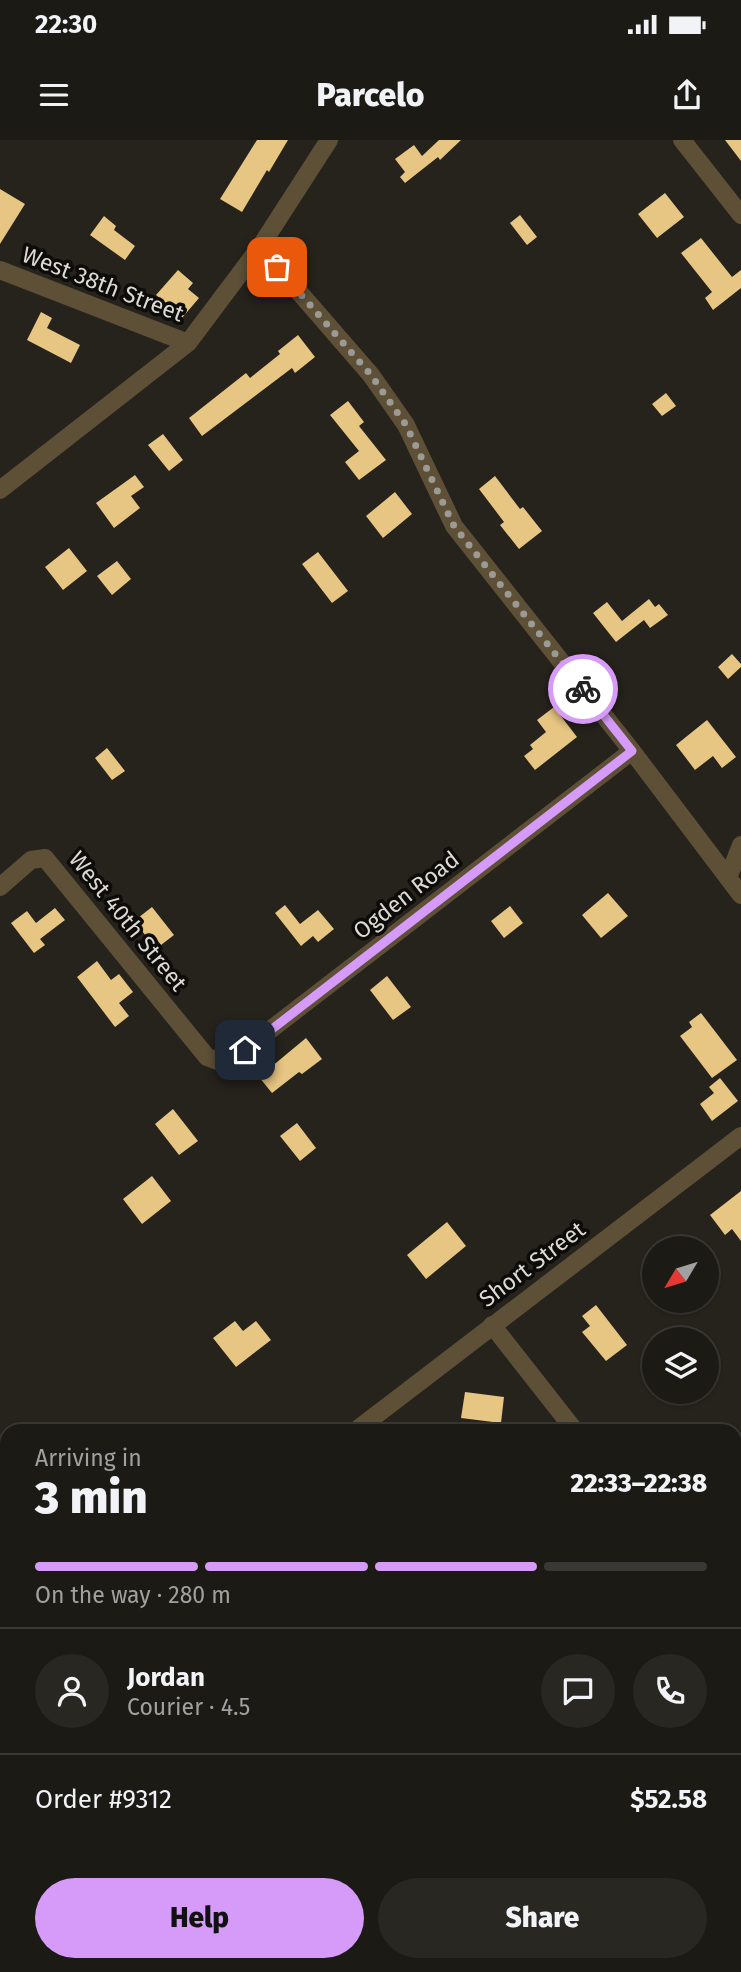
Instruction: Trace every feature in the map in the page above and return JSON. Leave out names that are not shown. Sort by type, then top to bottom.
[{"type":"street","points":[[0,490],[188,343],[260,247],[329,140]]},
{"type":"street","points":[[682,140],[741,215]]},
{"type":"street","points":[[260,247],[371,375],[406,425],[454,526],[632,751],[741,895]]},
{"type":"street","name":"West 38th Street","points":[[0,270],[188,343]]},
{"type":"street","name":"Ogden Road","points":[[207,1057],[226,1064],[632,751]]},
{"type":"street","points":[[728,878],[741,845]]},
{"type":"street","name":"West 40th Street","points":[[0,887],[31,860],[45,858],[207,1057]]},
{"type":"street","name":"Short Street","points":[[365,1424],[741,1136]]},
{"type":"street","points":[[492,1325],[570,1424]]},
{"type":"building","points":[[257,140],[288,140],[242,212],[220,199]]},
{"type":"building","points":[[439,140],[461,140],[440,160],[438,157],[405,183],[400,177],[405,172],[395,159],[414,145],[422,156]]},
{"type":"building","points":[[725,140],[741,140],[741,161]]},
{"type":"building","points":[[0,189],[25,204],[0,244]]},
{"type":"building","points":[[665,193],[684,217],[657,238],[638,214]]},
{"type":"building","points":[[520,215],[537,237],[527,245],[510,223]]},
{"type":"building","points":[[104,216],[116,226],[114,230],[135,246],[125,260],[90,235]]},
{"type":"building","points":[[701,238],[732,277],[741,270],[741,288],[713,310],[705,298],[712,292],[681,253]]},
{"type":"building","points":[[178,270],[193,283],[188,289],[199,298],[182,318],[156,295]]},
{"type":"building","points":[[41,312],[52,318],[47,328],[80,345],[71,363],[27,340]]},
{"type":"building","points":[[298,335],[315,357],[295,373],[292,368],[202,436],[189,418],[246,373],[250,378],[280,354],[278,351]]},
{"type":"building","points":[[666,393],[676,406],[662,416],[652,404]]},
{"type":"building","points":[[348,401],[364,422],[359,426],[386,460],[359,480],[345,462],[359,451],[330,415]]},
{"type":"building","points":[[163,434],[183,460],[169,471],[148,445]]},
{"type":"building","points":[[135,475],[144,487],[131,496],[140,508],[114,528],[96,503]]},
{"type":"building","points":[[495,476],[520,509],[523,507],[542,531],[519,549],[500,525],[504,522],[479,489]]},
{"type":"building","points":[[395,492],[412,514],[383,538],[366,516]]},
{"type":"building","points":[[69,548],[87,571],[63,590],[45,567]]},
{"type":"building","points":[[318,552],[348,591],[332,603],[302,564]]},
{"type":"building","points":[[117,561],[131,579],[112,595],[97,576]]},
{"type":"building","points":[[649,599],[655,607],[659,604],[668,615],[650,628],[644,620],[616,642],[593,613],[607,602],[622,621]]},
{"type":"building","points":[[732,654],[741,667],[728,679],[718,667]]},
{"type":"building","points":[[554,707],[577,737],[535,770],[524,756],[533,749],[530,745],[546,732],[537,720]]},
{"type":"building","points":[[707,720],[736,757],[722,768],[713,756],[695,770],[676,745]]},
{"type":"building","points":[[107,748],[125,771],[112,780],[95,758]]},
{"type":"building","points":[[608,893],[628,916],[601,938],[582,915]]},
{"type":"building","points":[[285,905],[300,924],[318,910],[334,929],[318,942],[313,936],[301,946],[275,913]]},
{"type":"building","points":[[510,906],[523,923],[504,938],[491,921]]},
{"type":"building","points":[[152,907],[174,935],[161,945],[155,937],[150,941],[134,921]]},
{"type":"building","points":[[55,908],[65,920],[40,939],[45,945],[34,953],[11,923],[27,911],[36,923]]},
{"type":"building","points":[[97,961],[111,980],[119,974],[133,992],[119,1003],[129,1016],[115,1027],[77,977]]},
{"type":"building","points":[[387,976],[411,1007],[393,1020],[370,990]]},
{"type":"building","points":[[701,1013],[737,1060],[712,1078],[680,1036],[692,1027],[689,1022]]},
{"type":"building","points":[[306,1038],[322,1059],[302,1074],[299,1072],[272,1093],[259,1077]]},
{"type":"building","points":[[720,1078],[738,1101],[712,1121],[700,1104],[714,1093],[709,1087]]},
{"type":"building","points":[[173,1109],[198,1141],[179,1155],[155,1124]]},
{"type":"building","points":[[297,1123],[316,1148],[300,1161],[280,1136]]},
{"type":"building","points":[[152,1176],[171,1201],[142,1224],[123,1199]]},
{"type":"building","points":[[741,1191],[741,1241],[732,1229],[725,1235],[710,1215]]},
{"type":"building","points":[[447,1222],[466,1246],[426,1279],[407,1255]]},
{"type":"building","points":[[596,1305],[627,1345],[606,1361],[582,1332],[590,1326],[582,1316]]},
{"type":"building","points":[[235,1321],[243,1331],[256,1321],[271,1340],[236,1367],[213,1338]]},
{"type":"building","points":[[465,1392],[504,1397],[501,1423],[461,1418]]},
{"type":"way so far","points":[[277,267],[371,375],[406,425],[454,526],[583,689]]},
{"type":"route","points":[[245,1050],[632,751],[583,689]]}]
